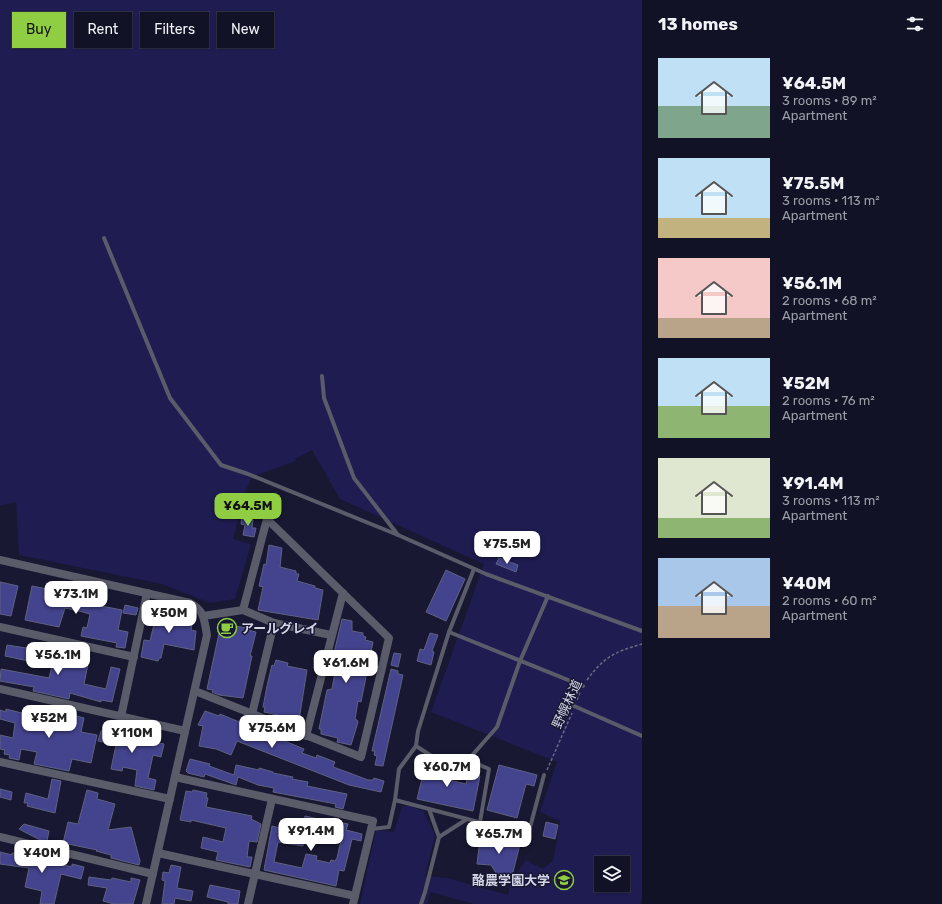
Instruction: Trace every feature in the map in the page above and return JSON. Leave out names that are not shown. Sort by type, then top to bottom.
[{"type":"street","points":[[195,691],[361,758],[389,638],[267,519],[243,610]]},
{"type":"street","points":[[0,560],[190,603],[200,608],[207,636],[146,904]]},
{"type":"street","points":[[121,717],[147,593]]},
{"type":"street","points":[[306,736],[343,593]]},
{"type":"street","points":[[203,616],[243,610],[274,623],[331,635]]},
{"type":"street","points":[[252,714],[274,623]]},
{"type":"street","points":[[0,627],[134,657]]},
{"type":"street","points":[[0,689],[185,732]]},
{"type":"street","points":[[0,762],[170,799]]},
{"type":"street","points":[[158,853],[255,874],[354,900],[373,821],[175,776]]},
{"type":"street","points":[[248,904],[272,799]]},
{"type":"street","points":[[0,837],[153,874]]},
{"type":"lane","points":[[104,238],[170,398],[221,465],[248,474],[398,535],[474,569],[642,631]]},
{"type":"lane","points":[[322,376],[324,398],[354,478],[398,535]]},
{"type":"lane","points":[[371,829],[389,827],[400,769],[416,746],[418,731],[449,632],[474,569]]},
{"type":"lane","points":[[468,760],[497,727],[520,661],[548,596]]},
{"type":"lane","points":[[449,632],[583,686]]},
{"type":"lane","points":[[574,706],[642,736]]},
{"type":"lane","points":[[416,746],[433,757],[468,760],[489,769],[480,822]]},
{"type":"lane","points":[[395,800],[528,835],[544,775]]},
{"type":"lane","points":[[421,904],[439,837],[429,809]]},
{"type":"lane","points":[[439,837],[467,819]]},
{"type":"path","name":"野幌林道","points":[[544,775],[583,686],[599,663],[614,653],[642,644]]},
{"type":"shaded area","points":[[0,0],[642,0],[642,898],[640,904],[474,904],[430,892],[427,904],[360,904],[376,830],[394,832],[402,806],[410,806],[423,811],[435,835],[425,876],[447,878],[508,895],[511,881],[526,860],[543,869],[552,862],[554,857],[560,821],[540,812],[557,762],[431,712],[484,564],[340,499],[312,450],[295,459],[296,461],[252,477],[245,492],[233,539],[251,544],[235,599],[210,603],[162,584],[19,555],[16,502],[0,506]]},
{"type":"building","points":[[242,516],[253,520],[252,528],[256,528],[254,537],[243,535],[245,525],[241,524]]},
{"type":"building","points":[[269,545],[282,548],[280,567],[296,571],[296,574],[299,574],[297,581],[323,590],[318,620],[258,610],[263,587],[259,586],[264,564],[266,565]]},
{"type":"building","points":[[499,558],[518,565],[516,572],[496,564]]},
{"type":"building","points":[[446,570],[465,579],[446,621],[426,612]]},
{"type":"building","points":[[0,582],[18,586],[11,616],[0,614]]},
{"type":"building","points":[[32,586],[52,590],[52,593],[86,600],[101,606],[122,610],[118,630],[128,632],[125,648],[116,647],[117,643],[81,636],[83,627],[87,628],[90,614],[83,612],[65,608],[59,627],[25,620]]},
{"type":"building","points":[[125,605],[138,608],[136,615],[123,613]]},
{"type":"building","points":[[158,607],[174,610],[174,612],[184,614],[183,617],[193,619],[191,630],[196,631],[194,650],[164,644],[161,658],[159,658],[158,661],[141,657],[144,640],[150,641]]},
{"type":"building","points":[[342,619],[352,621],[352,631],[363,633],[363,636],[366,637],[365,640],[373,642],[361,702],[358,701],[355,719],[358,722],[351,745],[337,742],[338,738],[321,734],[321,729],[319,729],[327,690],[332,689],[335,672],[330,670]]},
{"type":"building","points":[[221,624],[248,628],[248,630],[256,632],[250,656],[252,656],[243,698],[219,695],[212,692],[213,690],[207,689]]},
{"type":"building","points":[[430,633],[438,635],[432,651],[434,652],[431,665],[417,661],[420,649],[424,650]]},
{"type":"building","points":[[7,645],[62,655],[64,659],[88,664],[84,684],[106,689],[111,667],[120,669],[112,702],[101,700],[101,702],[70,693],[69,699],[33,691],[34,687],[0,681],[1,669],[49,678],[52,666],[5,656]]},
{"type":"building","points":[[394,653],[401,654],[398,667],[391,665]]},
{"type":"building","points":[[276,660],[288,663],[287,666],[307,670],[299,720],[264,712],[265,707],[263,707],[267,686],[272,665],[274,666]]},
{"type":"building","points":[[391,669],[398,671],[398,674],[403,675],[383,766],[375,765],[377,756],[374,755],[375,751],[372,751]]},
{"type":"building","points":[[6,709],[45,719],[55,720],[57,711],[84,718],[81,732],[97,735],[91,763],[72,759],[69,771],[34,764],[37,752],[21,749],[19,760],[9,758],[10,755],[4,754],[5,750],[0,749],[0,735],[13,738],[15,723],[0,719],[0,710],[6,712]]},
{"type":"building","points":[[205,711],[219,716],[220,714],[304,749],[302,753],[316,758],[317,755],[335,762],[333,767],[368,780],[373,780],[374,778],[384,781],[381,792],[349,785],[237,741],[231,755],[216,749],[199,746],[203,726],[198,725]]},
{"type":"building","points":[[113,724],[124,726],[123,733],[142,736],[140,742],[154,746],[155,742],[164,744],[161,757],[153,755],[148,778],[156,780],[154,790],[135,786],[137,770],[123,767],[122,771],[111,769],[116,745],[98,741],[101,731],[112,729]]},
{"type":"building","points":[[190,759],[210,764],[209,766],[234,775],[236,765],[259,770],[259,768],[273,773],[293,777],[292,779],[308,782],[307,786],[347,794],[343,809],[335,807],[336,804],[273,792],[274,788],[258,785],[238,777],[236,785],[205,774],[204,777],[188,773],[186,771]]},
{"type":"building","points":[[427,759],[444,763],[441,778],[466,784],[468,774],[480,776],[473,811],[417,799]]},
{"type":"building","points":[[499,765],[537,775],[534,786],[526,784],[517,818],[487,810]]},
{"type":"building","points":[[52,779],[61,781],[55,813],[27,806],[28,803],[24,803],[26,793],[48,799]]},
{"type":"building","points":[[0,789],[12,792],[11,800],[0,797]]},
{"type":"building","points":[[87,790],[98,793],[97,799],[115,804],[108,830],[131,827],[140,861],[139,865],[111,858],[111,855],[96,851],[97,850],[63,843],[68,822],[78,824]]},
{"type":"building","points":[[193,790],[207,793],[206,798],[208,798],[206,807],[252,816],[251,819],[261,824],[257,842],[249,841],[247,857],[252,857],[250,867],[216,860],[218,852],[201,848],[203,837],[223,842],[226,828],[191,820],[191,822],[180,820],[186,791],[192,792]]},
{"type":"building","points":[[305,816],[323,820],[323,823],[338,825],[338,822],[348,824],[346,830],[362,834],[361,841],[352,839],[344,871],[339,870],[336,886],[264,870],[272,826],[306,835],[303,846],[278,842],[274,862],[302,868],[306,854],[317,856],[316,860],[330,863],[331,860],[335,861],[342,836],[321,830],[320,834],[302,830]]},
{"type":"building","points":[[546,822],[558,825],[555,839],[543,836]]},
{"type":"building","points":[[24,824],[49,831],[47,841],[40,840],[19,829]]},
{"type":"building","points":[[496,835],[521,840],[513,872],[500,879],[491,865],[477,864],[480,839],[494,842]]},
{"type":"building","points":[[0,852],[12,855],[12,853],[22,854],[72,867],[72,864],[84,867],[81,879],[61,874],[54,904],[40,904],[42,891],[25,887],[29,868],[0,864]]},
{"type":"building","points":[[171,865],[181,867],[177,888],[193,891],[191,901],[175,898],[174,904],[162,904],[165,881],[162,880],[163,872],[169,873]]},
{"type":"building","points":[[89,877],[111,880],[112,878],[131,882],[131,878],[140,880],[133,904],[114,904],[103,901],[107,888],[88,885]]},
{"type":"building","points":[[210,885],[240,891],[238,904],[228,904],[228,902],[207,897]]},
{"type":"place","name":"アールグレイ","points":[[227,628]]},
{"type":"place","name":"酪農学園大学","points":[[564,880]]}]
